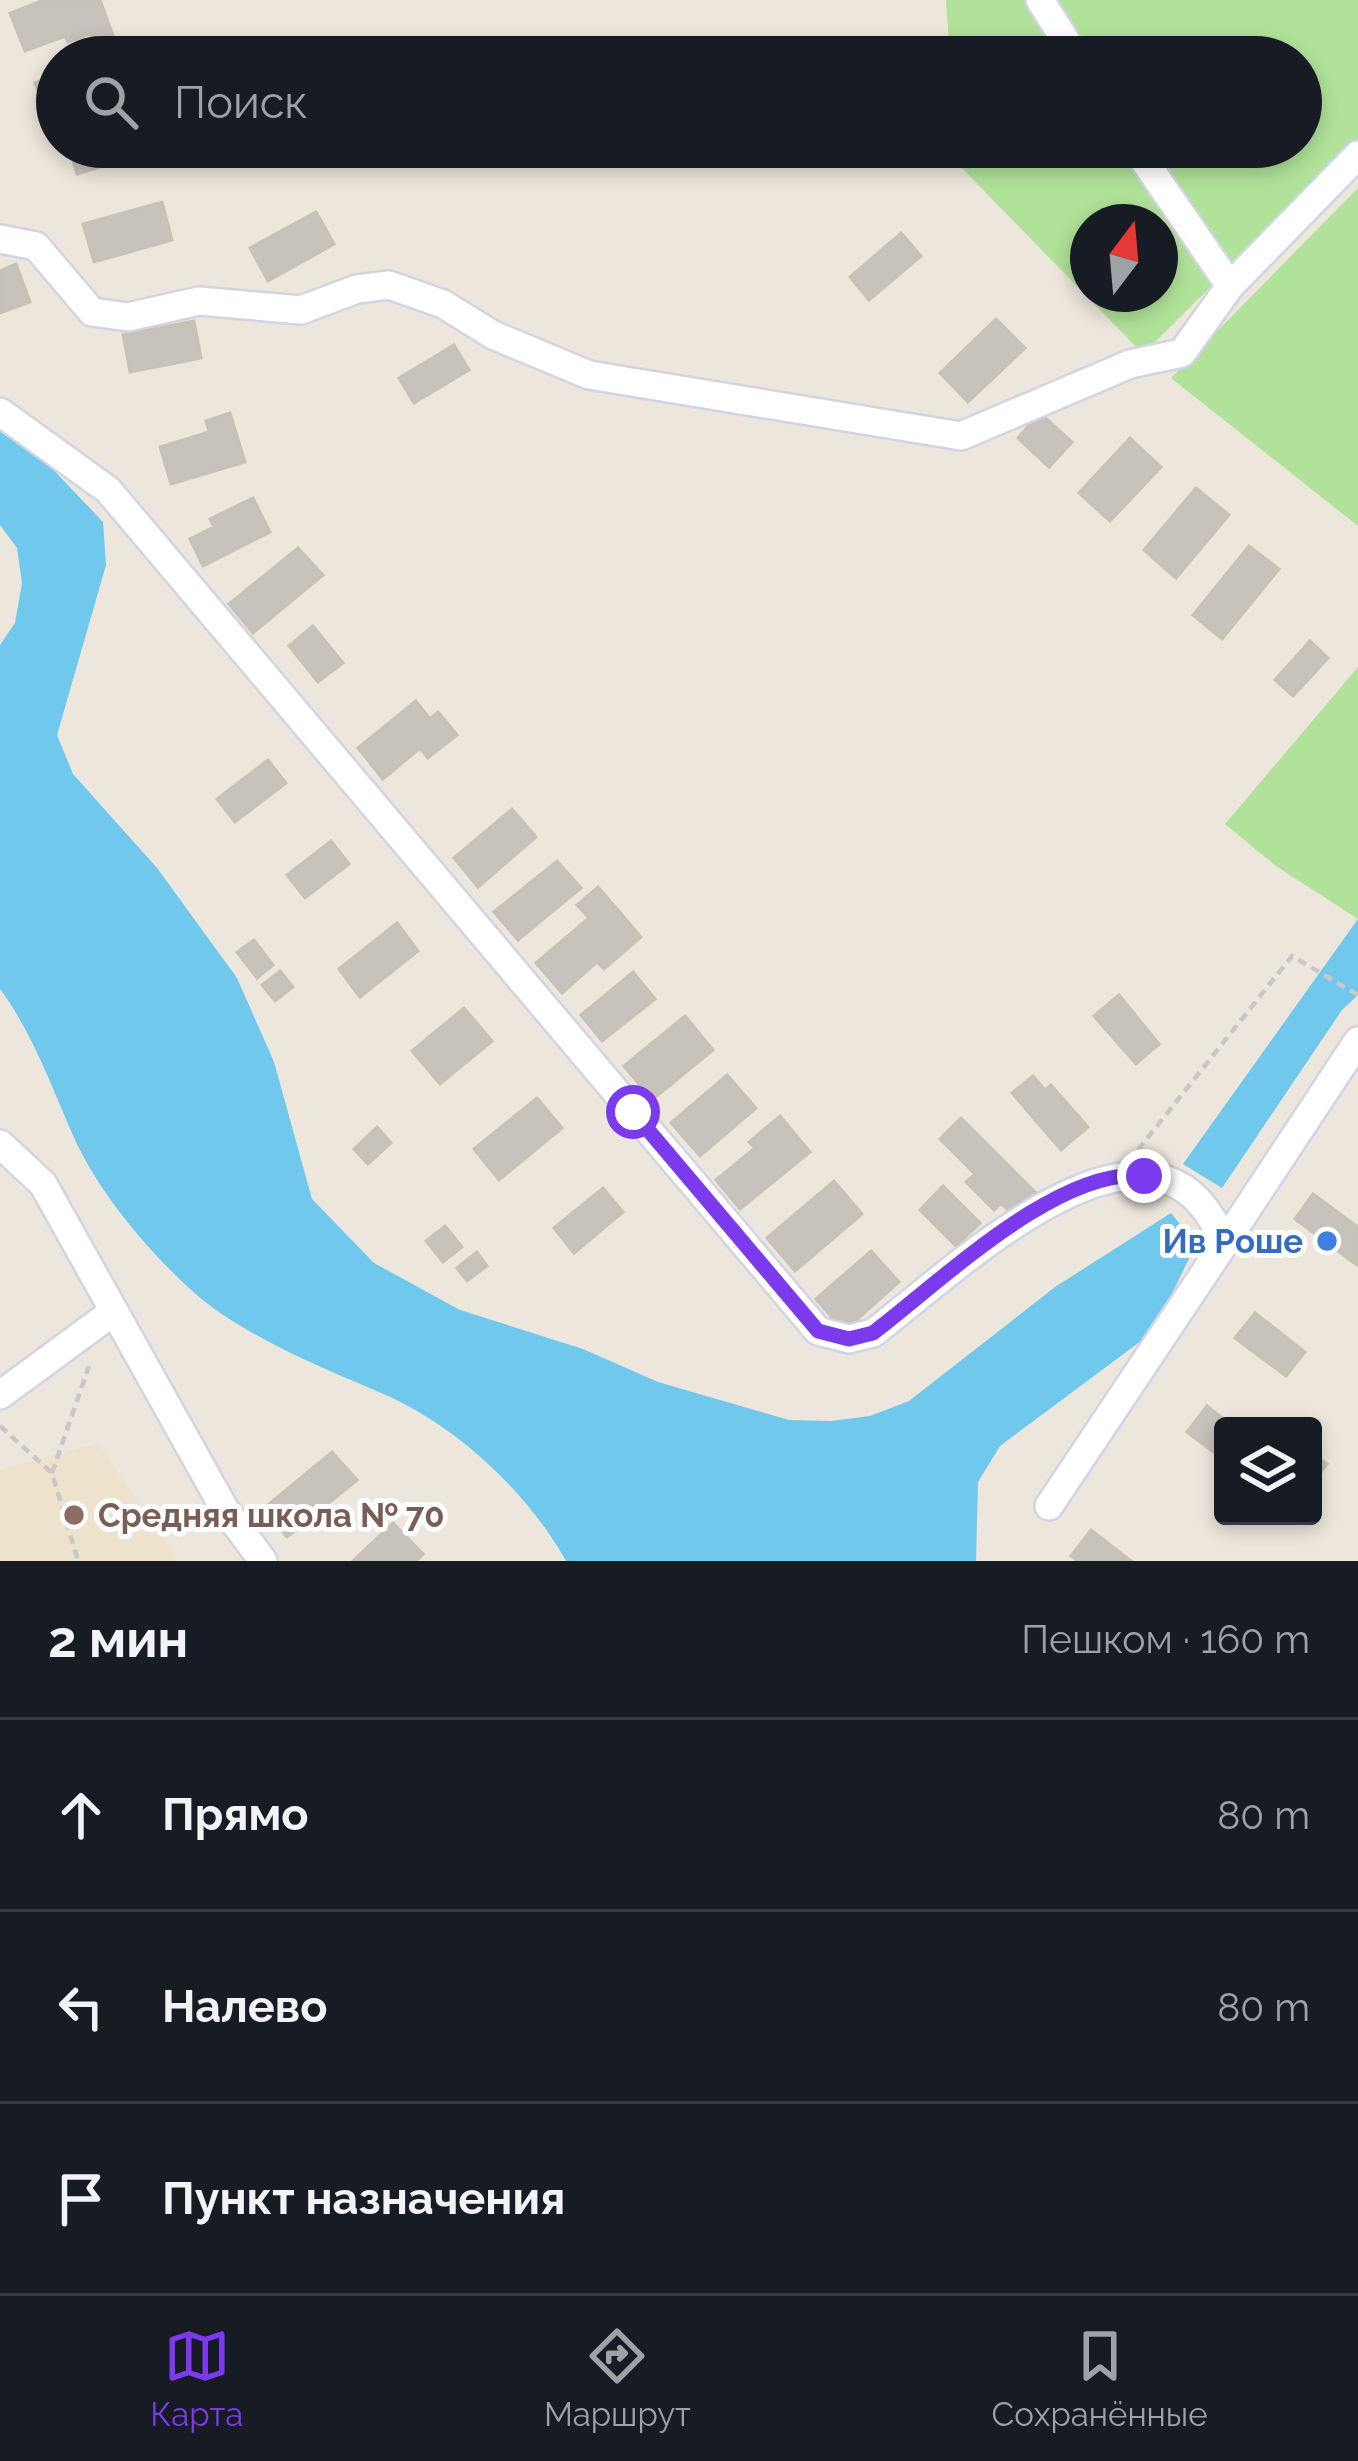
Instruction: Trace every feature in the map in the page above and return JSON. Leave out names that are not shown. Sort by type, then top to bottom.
[{"type":"street","points":[[1040,0],[1063,36]]},
{"type":"street","points":[[0,239],[36,246],[92,312],[128,316],[199,301],[302,310],[357,289],[389,285],[589,375],[961,436],[1130,364],[1182,353],[1230,286],[1358,155]]},
{"type":"street","points":[[1149,168],[1230,286]]},
{"type":"street","points":[[0,412],[108,490],[818,1331],[849,1339],[873,1333],[1046,1203],[1120,1173],[1168,1178],[1210,1209],[1224,1244]]},
{"type":"street","points":[[1049,1506],[1358,1041]]},
{"type":"street","points":[[0,1144],[43,1184],[104,1319],[140,1362],[224,1508],[263,1561]]},
{"type":"street","points":[[0,1395],[104,1319]]},
{"type":"path","points":[[1120,1173],[1292,956],[1358,995]]},
{"type":"path","points":[[52,1473],[81,1400],[104,1319]]},
{"type":"path","points":[[0,1426],[52,1473],[78,1561]]},
{"type":"shaded area","name":"Средняя школа № 70","points":[[98,1443],[178,1561],[0,1561],[0,1470]]},
{"type":"green space","points":[[946,0],[1358,0],[1358,140],[1143,354],[1102,312],[1178,312],[1178,204],[1070,204],[1070,279],[962,168],[1322,168],[1322,36],[949,36]]},
{"type":"green space","points":[[1358,188],[1358,526],[1171,378]]},
{"type":"green space","points":[[1358,667],[1358,919],[1276,866],[1225,824]]},
{"type":"water","points":[[0,426],[44,460],[103,522],[106,565],[57,735],[73,774],[157,868],[237,978],[274,1062],[312,1199],[374,1263],[460,1310],[583,1349],[658,1382],[789,1420],[831,1421],[870,1416],[909,1401],[1055,1287],[1171,1213],[1196,1244],[1166,1306],[1141,1341],[1000,1446],[978,1482],[976,1561],[566,1561],[512,1488],[441,1426],[232,1321],[189,1288],[141,1239],[87,1163],[33,1045],[0,989],[0,645],[15,623],[22,583],[17,548],[0,525]]},
{"type":"water","points":[[1358,919],[1358,995],[1342,1010],[1222,1188],[1183,1164]]},
{"type":"building","points":[[44,0],[100,0],[113,36],[36,36],[36,47],[25,51],[10,13]]},
{"type":"building","points":[[162,202],[172,240],[94,262],[83,224]]},
{"type":"building","points":[[316,212],[334,244],[268,281],[250,248]]},
{"type":"building","points":[[901,233],[921,256],[869,300],[850,277]]},
{"type":"building","points":[[16,264],[30,302],[0,313],[0,271]]},
{"type":"building","points":[[996,319],[1025,348],[968,402],[940,373]]},
{"type":"building","points":[[194,321],[201,358],[130,372],[123,335]]},
{"type":"building","points":[[454,345],[469,370],[414,403],[399,378]]},
{"type":"building","points":[[230,413],[245,462],[171,484],[160,447],[209,432],[206,421]]},
{"type":"building","points":[[1040,413],[1072,442],[1049,467],[1018,438]]},
{"type":"building","points":[[1130,438],[1161,467],[1110,521],[1079,493]]},
{"type":"building","points":[[1196,488],[1229,515],[1176,578],[1144,550]]},
{"type":"building","points":[[253,498],[270,532],[203,566],[190,539],[214,527],[210,519]]},
{"type":"building","points":[[1249,546],[1279,569],[1222,639],[1193,615]]},
{"type":"building","points":[[298,548],[323,575],[253,633],[229,604]]},
{"type":"building","points":[[313,626],[343,663],[318,682],[289,646]]},
{"type":"building","points":[[1310,641],[1328,658],[1293,696],[1275,680]]},
{"type":"building","points":[[416,701],[430,719],[438,712],[457,735],[428,758],[420,748],[383,779],[358,748]]},
{"type":"building","points":[[268,760],[286,783],[235,822],[217,799]]},
{"type":"building","points":[[512,809],[536,837],[478,887],[454,858]]},
{"type":"building","points":[[331,841],[349,864],[305,898],[287,875]]},
{"type":"building","points":[[557,861],[581,888],[518,940],[494,912]]},
{"type":"building","points":[[598,887],[641,937],[604,969],[597,962],[562,993],[536,963],[589,918],[577,905]]},
{"type":"building","points":[[397,923],[418,951],[360,997],[339,969]]},
{"type":"building","points":[[254,940],[273,965],[257,978],[237,952]]},
{"type":"building","points":[[280,971],[293,987],[275,1001],[262,985]]},
{"type":"building","points":[[633,972],[655,999],[602,1041],[581,1015]]},
{"type":"building","points":[[1119,995],[1159,1044],[1136,1064],[1094,1016]]},
{"type":"building","points":[[464,1008],[492,1041],[440,1084],[412,1051]]},
{"type":"building","points":[[685,1016],[713,1050],[652,1100],[624,1066]]},
{"type":"building","points":[[727,1075],[756,1108],[700,1156],[671,1123]]},
{"type":"building","points":[[1033,1076],[1045,1090],[1051,1085],[1088,1127],[1061,1150],[1012,1093]]},
{"type":"building","points":[[537,1098],[562,1128],[499,1180],[474,1149]]},
{"type":"building","points":[[780,1116],[810,1152],[740,1209],[716,1180],[755,1148],[749,1142]]},
{"type":"building","points":[[961,1118],[1039,1196],[1017,1219],[1001,1203],[994,1210],[966,1182],[975,1174],[940,1139]]},
{"type":"building","points":[[377,1127],[391,1143],[368,1164],[354,1149]]},
{"type":"building","points":[[834,1181],[862,1214],[795,1271],[767,1238]]},
{"type":"building","points":[[943,1186],[980,1223],[956,1246],[920,1210]]},
{"type":"building","points":[[603,1188],[623,1212],[574,1253],[554,1228]]},
{"type":"building","points":[[1313,1194],[1358,1227],[1358,1266],[1295,1219]]},
{"type":"building","points":[[445,1226],[462,1247],[443,1262],[426,1241]]},
{"type":"building","points":[[871,1251],[899,1282],[844,1331],[816,1299]]},
{"type":"building","points":[[477,1252],[487,1266],[467,1281],[457,1268]]},
{"type":"building","points":[[1255,1313],[1305,1352],[1286,1376],[1235,1338]]},
{"type":"building","points":[[1207,1406],[1221,1417],[1214,1417],[1214,1452],[1187,1432]]},
{"type":"building","points":[[332,1452],[357,1480],[287,1537],[263,1509]]},
{"type":"building","points":[[393,1523],[423,1554],[416,1561],[353,1561]]},
{"type":"building","points":[[1091,1530],[1131,1561],[1078,1561],[1071,1556]]},
{"type":"place","name":"Ив Роше","points":[[1327,1241]]},
{"type":"place","name":"Средняя школа № 70","points":[[74,1515]]},
{"type":"route","points":[[633,1112],[818,1331],[849,1339],[873,1333],[1046,1203],[1120,1173],[1144,1176]]}]
